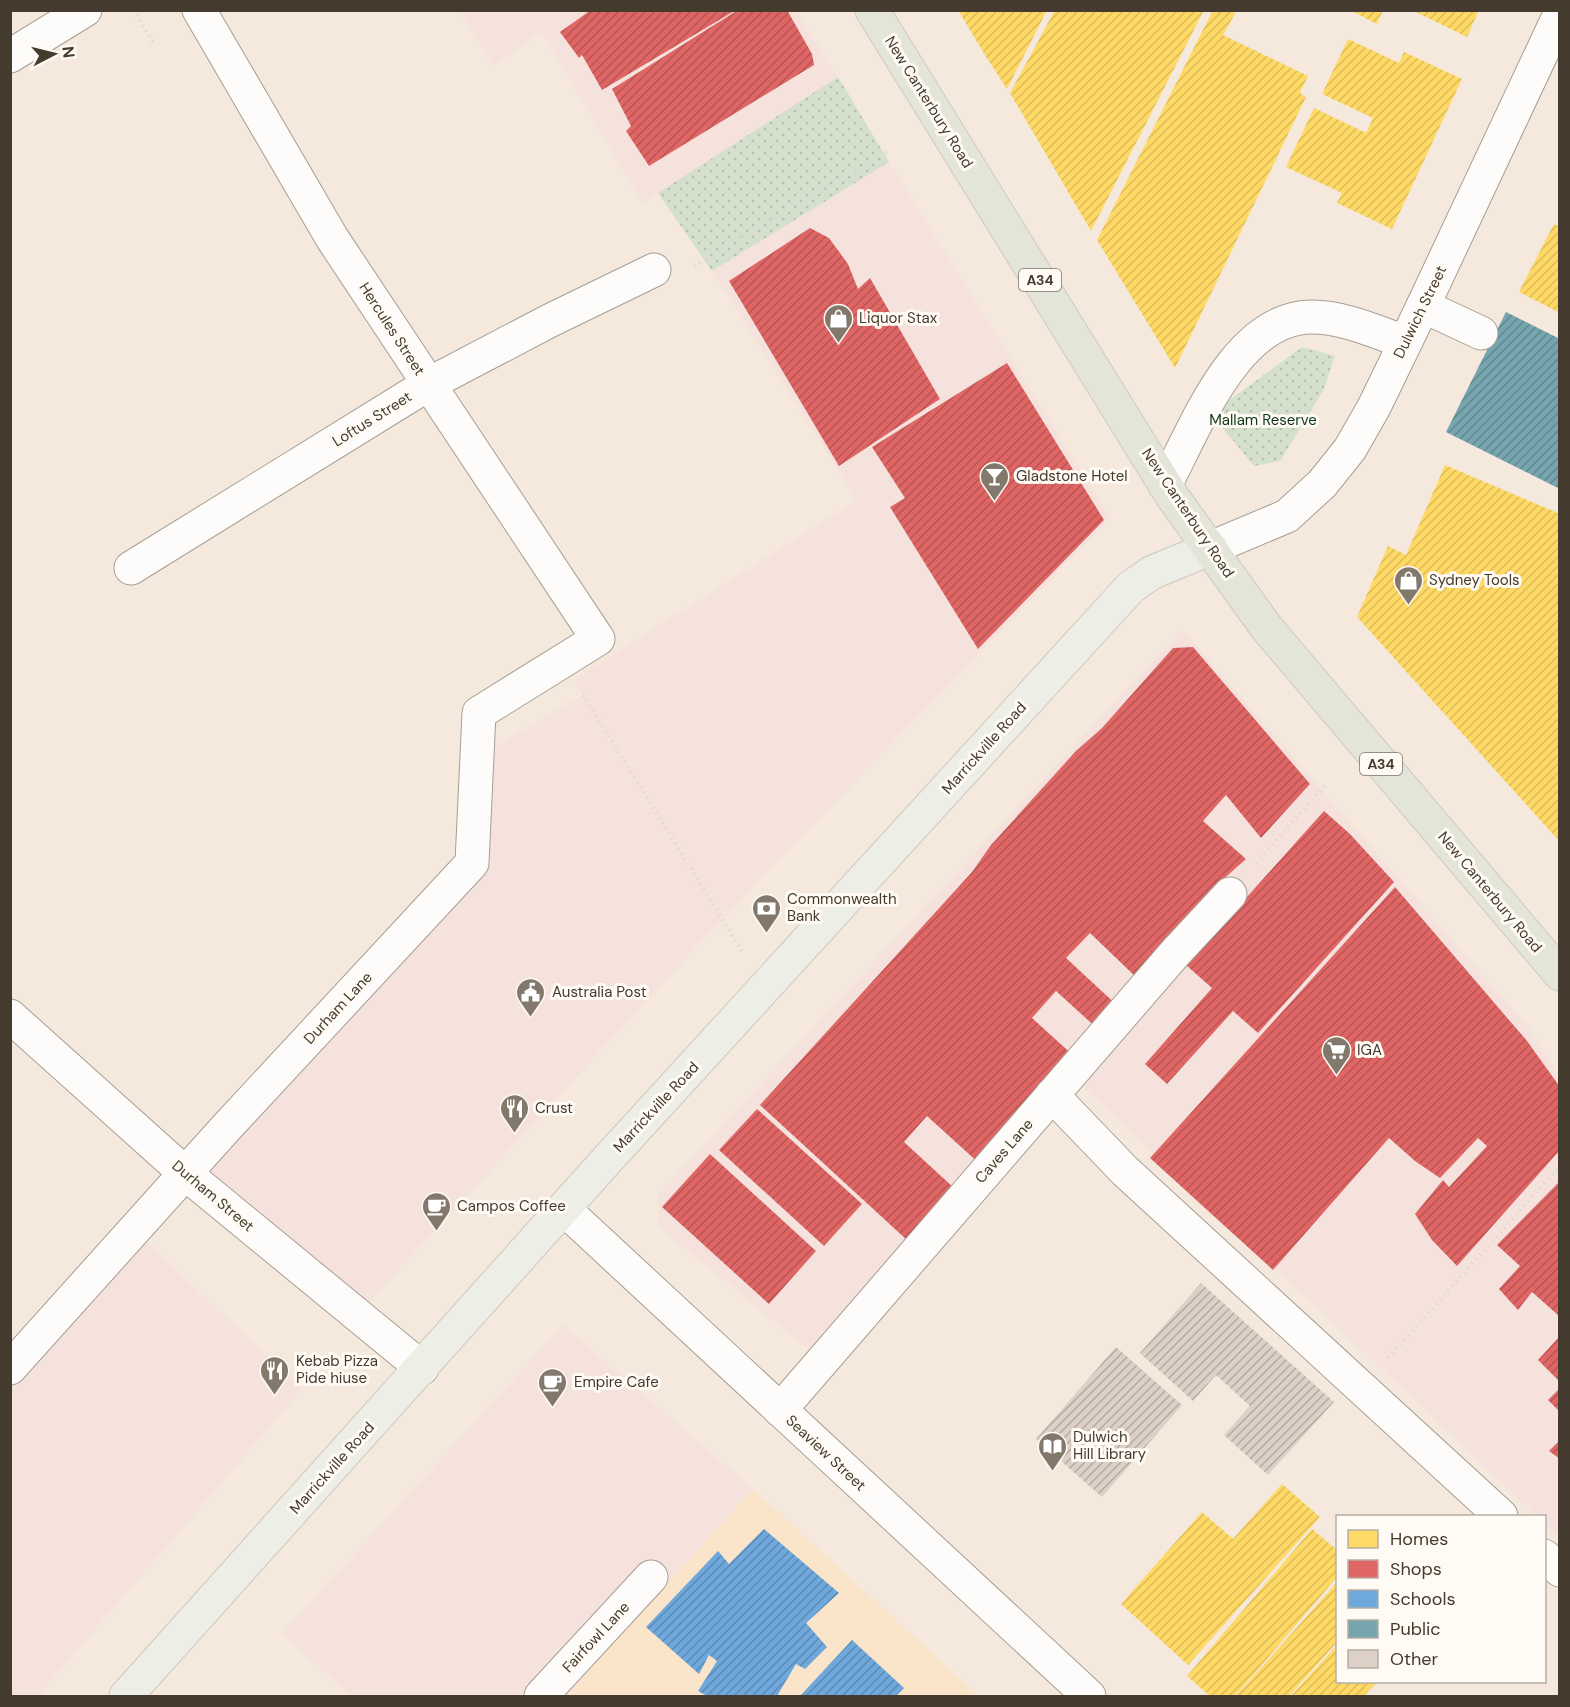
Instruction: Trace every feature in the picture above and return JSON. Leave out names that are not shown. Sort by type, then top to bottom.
[{"type":"highway","name":"New Canterbury Road","points":[[872,10],[1165,484],[1266,627],[1560,974]]},
{"type":"main road","name":"Marrickville Road","points":[[126,1696],[564,1209],[1131,587],[1151,573],[1211,548]]},
{"type":"street","points":[[10,56],[85,10]]},
{"type":"street","name":"Hercules Street","points":[[199,10],[332,238],[597,639]]},
{"type":"street","name":"Dulwich Street","points":[[1211,548],[1287,516],[1322,484],[1350,449],[1423,306],[1560,14]]},
{"type":"street","name":"Loftus Street","points":[[131,568],[427,385],[654,270]]},
{"type":"street","points":[[1423,306],[1481,333]]},
{"type":"street","points":[[1165,484],[1228,368],[1245,347],[1266,331],[1288,320],[1311,317],[1336,319],[1405,342]]},
{"type":"street","name":"Durham Lane","points":[[10,1368],[472,863],[479,713],[597,639]]},
{"type":"street","name":"Caves Lane","points":[[780,1410],[1176,951],[1230,894]]},
{"type":"street","name":"Durham Street","points":[[10,1016],[186,1174],[422,1368]]},
{"type":"street","points":[[1052,1095],[1125,1171],[1500,1515]]},
{"type":"street","name":"Seaview Street","points":[[564,1209],[1089,1696]]},
{"type":"street","points":[[1546,1557],[1560,1570]]},
{"type":"street","name":"Fairfowl Lane","points":[[541,1696],[651,1577]]},
{"type":"path","points":[[133,10],[154,45]]},
{"type":"path","points":[[654,270],[695,266],[890,151]]},
{"type":"path","points":[[562,662],[743,952]]},
{"type":"path","points":[[1265,852],[1325,785]]},
{"type":"path","points":[[1360,1387],[1409,1338],[1560,1166]]},
{"type":"shaded area","points":[[460,11],[796,11],[838,77],[643,203],[541,32],[493,66]]},
{"type":"shaded area","points":[[889,162],[1110,518],[722,919],[359,1313],[186,1174],[472,863],[477,757],[583,695],[573,680],[857,500],[712,271]]},
{"type":"shaded area","points":[[1182,629],[1530,1029],[1559,1075],[1559,1538],[1546,1524],[1546,1515],[1536,1515],[1065,1070],[810,1351],[659,1227],[658,1195]]},
{"type":"shaded area","points":[[135,1231],[302,1389],[38,1696],[11,1696],[10,1368]]},
{"type":"shaded area","points":[[563,1325],[753,1489],[574,1696],[351,1696],[282,1634]]},
{"type":"shaded area","points":[[753,1489],[979,1696],[566,1696]]},
{"type":"green space","points":[[838,77],[889,162],[712,271],[658,193]]},
{"type":"green space","name":"Mallam Reserve","points":[[1302,347],[1335,356],[1323,391],[1280,461],[1254,466],[1211,414]]},
{"type":"building: Homes","points":[[958,10],[1047,10],[1007,89],[985,55]]},
{"type":"building: Homes","points":[[1055,10],[1204,10],[1091,231],[1010,93]]},
{"type":"building: Homes","points":[[1213,10],[1237,10],[1223,35],[1308,76],[1300,93],[1306,97],[1175,368],[1097,240]]},
{"type":"building: Homes","points":[[1350,10],[1383,10],[1377,24]]},
{"type":"building: Homes","points":[[1412,10],[1479,10],[1467,37]]},
{"type":"building: Homes","points":[[1348,39],[1399,63],[1404,52],[1462,79],[1392,229],[1337,203],[1342,193],[1286,167],[1314,108],[1366,133],[1373,118],[1322,94]]},
{"type":"building: Homes","points":[[1554,224],[1560,227],[1560,313],[1519,292]]},
{"type":"building: Homes","points":[[1445,465],[1560,514],[1560,842],[1357,617],[1388,546],[1406,555]]},
{"type":"building: Homes","points":[[1282,1484],[1320,1517],[1188,1665],[1121,1604],[1202,1512],[1233,1539]]},
{"type":"building: Homes","points":[[1312,1529],[1336,1549],[1336,1578],[1235,1696],[1210,1696],[1187,1676]]},
{"type":"building: Homes","points":[[1336,1583],[1336,1643],[1289,1696],[1236,1696]]},
{"type":"building: Homes","points":[[1336,1646],[1336,1683],[1376,1683],[1364,1696],[1291,1696]]},
{"type":"building: Shops","points":[[591,10],[736,10],[602,90],[582,55],[579,58],[560,32]]},
{"type":"building: Shops","points":[[738,10],[787,10],[812,54],[814,65],[649,166],[626,131],[631,126],[612,89]]},
{"type":"building: Shops","name":"Liquor Stax","points":[[810,228],[829,238],[848,264],[858,289],[870,278],[940,399],[839,466],[729,281]]},
{"type":"building: Shops","name":"Gladstone Hotel","points":[[1007,363],[1104,520],[978,649],[890,507],[905,498],[872,447]]},
{"type":"building: Shops","points":[[1193,647],[1310,784],[1261,838],[1226,795],[1203,821],[1246,859],[1220,882],[1139,980],[1090,933],[1066,958],[1120,1008],[1100,1031],[1056,991],[1032,1018],[1075,1057],[981,1165],[927,1116],[904,1142],[954,1188],[908,1241],[760,1105],[972,872],[991,845],[1076,751],[1102,728],[1173,648]]},
{"type":"building: Shops","points":[[1324,811],[1350,834],[1394,882],[1258,1033],[1233,1011],[1167,1084],[1145,1064],[1212,988],[1186,965]]},
{"type":"building: Shops","name":"IGA","points":[[1395,887],[1527,1041],[1560,1087],[1560,1150],[1457,1266],[1432,1240],[1415,1214],[1443,1180],[1449,1187],[1487,1146],[1478,1138],[1440,1178],[1415,1161],[1389,1138],[1273,1270],[1150,1158]]},
{"type":"building: Shops","points":[[757,1109],[862,1204],[824,1246],[719,1150]]},
{"type":"building: Shops","points":[[710,1154],[816,1251],[769,1304],[662,1207]]},
{"type":"building: Shops","points":[[1560,1181],[1560,1313],[1558,1315],[1532,1292],[1518,1310],[1499,1289],[1520,1266],[1497,1245]]},
{"type":"building: Shops","points":[[1560,1336],[1560,1382],[1538,1360]]},
{"type":"building: Shops","points":[[1560,1388],[1560,1412],[1548,1400]]},
{"type":"building: Shops","points":[[1560,1440],[1560,1459],[1549,1451]]},
{"type":"building: Schools","points":[[764,1529],[839,1593],[806,1623],[827,1647],[805,1669],[796,1664],[777,1696],[707,1696],[698,1691],[717,1661],[709,1655],[699,1674],[646,1627],[718,1551],[729,1564]]},
{"type":"building: Schools","points":[[852,1640],[904,1688],[896,1696],[800,1696]]},
{"type":"building: Public","points":[[1506,312],[1560,339],[1560,489],[1446,432]]},
{"type":"building: Other","points":[[1201,1283],[1334,1402],[1268,1475],[1224,1435],[1250,1406],[1216,1375],[1193,1401],[1140,1353]]},
{"type":"building: Other","points":[[1116,1347],[1182,1405],[1102,1497],[1036,1439]]},
{"type":"place","name":"Liquor Stax","points":[[838,344]]},
{"type":"place","name":"Gladstone Hotel","points":[[995,502]]},
{"type":"place","name":"Sydney Tools","points":[[1408,606]]},
{"type":"place","name":"Commonwealth Bank","points":[[766,934]]},
{"type":"place","name":"Australia Post","points":[[531,1018]]},
{"type":"place","name":"IGA","points":[[1336,1076]]},
{"type":"place","name":"Crust","points":[[514,1134]]},
{"type":"place","name":"Campos Coffee","points":[[436,1232]]},
{"type":"place","name":"Kebab Pizza Pide hiuse","points":[[275,1396]]},
{"type":"place","name":"Empire Cafe","points":[[553,1408]]},
{"type":"place","name":"Dulwich Hill Library","points":[[1052,1472]]}]
